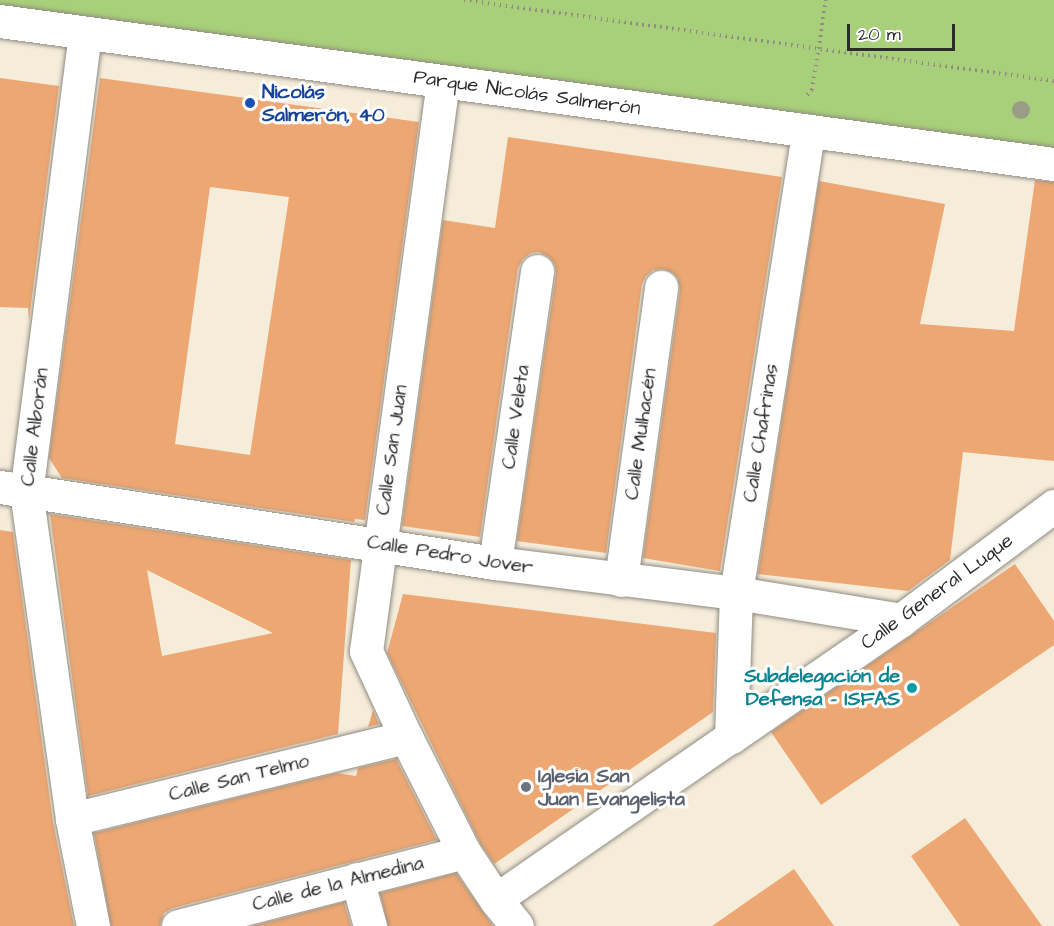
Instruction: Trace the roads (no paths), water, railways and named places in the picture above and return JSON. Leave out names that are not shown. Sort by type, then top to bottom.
[{"type":"street","name":"Parque Nicolás Salmerón","points":[[0,21],[1054,164]]},
{"type":"street","name":"Calle Alborán","points":[[85,33],[13,489],[93,926]]},
{"type":"street","name":"Calle San Juan","points":[[443,81],[366,651],[464,852],[496,900],[517,926]]},
{"type":"street","name":"Calle Chafrinas","points":[[731,737],[736,593],[808,131]]},
{"type":"street","name":"Calle Veleta","points":[[495,563],[537,271]]},
{"type":"street","name":"Calle Mulhacén","points":[[621,580],[661,287]]},
{"type":"street","name":"Calle Pedro Jover","points":[[13,489],[495,563],[736,593],[901,620]]},
{"type":"street","name":"Calle General Luque","points":[[731,737],[901,620],[1054,506]]},
{"type":"street","name":"Calle San Telmo","points":[[72,819],[406,736]]},
{"type":"street","points":[[496,900],[731,737]]},
{"type":"street","name":"Calle de la Almedina","points":[[178,926],[464,852]]},
{"type":"street","points":[[357,879],[370,926]]},
{"type":"place","name":"Nicolás Salmerón, 40","points":[[250,103]]},
{"type":"place","name":"Subdelegación de Defensa - ISFAS","points":[[912,688]]},
{"type":"place","name":"Iglesia San Juan Evangelista","points":[[526,787]]}]
